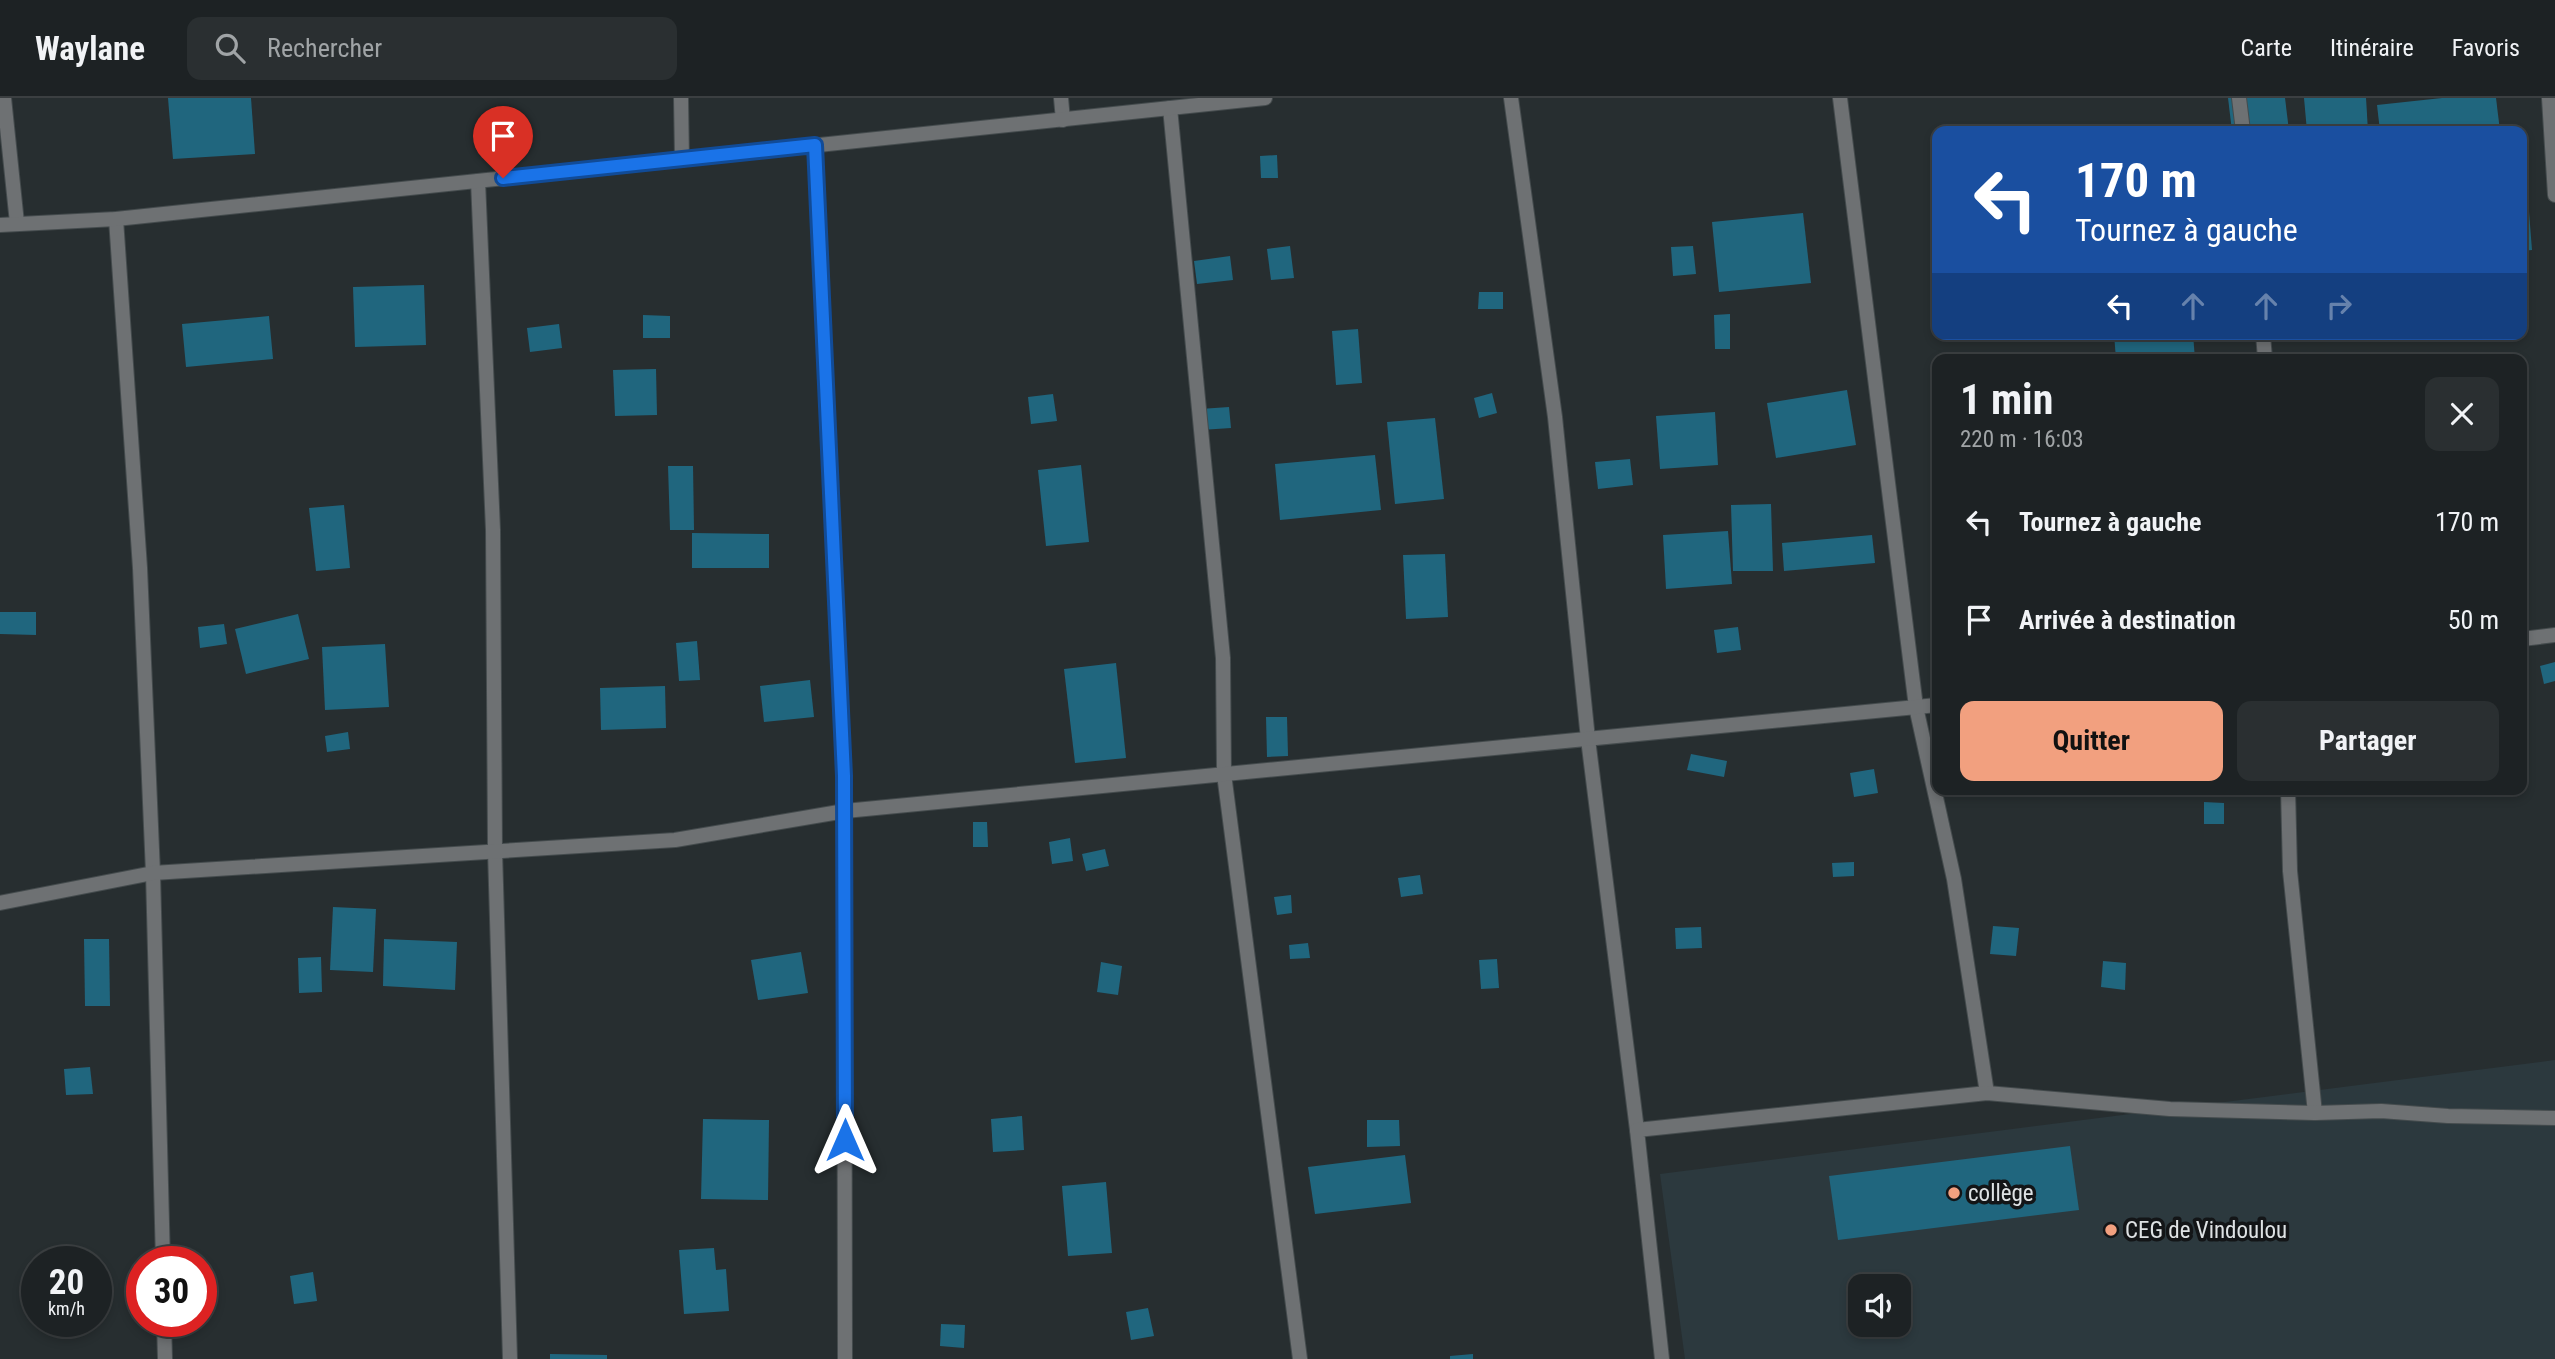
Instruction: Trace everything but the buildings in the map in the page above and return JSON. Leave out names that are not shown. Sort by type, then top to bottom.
[{"type":"street","points":[[4,98],[17,223]]},
{"type":"street","points":[[681,98],[682,160]]},
{"type":"street","points":[[1061,98],[1063,120]]},
{"type":"street","points":[[0,225],[116,219],[1265,98]]},
{"type":"street","points":[[1511,98],[1555,417],[1588,739],[1637,1130],[1662,1359]]},
{"type":"street","points":[[1840,98],[1916,707],[1932,779]]},
{"type":"street","points":[[2239,98],[2242,126]]},
{"type":"street","points":[[2549,98],[2555,195]]},
{"type":"street","points":[[1170,108],[1223,658],[1224,774],[1300,1359]]},
{"type":"street","points":[[815,145],[845,811],[845,1359]]},
{"type":"street","points":[[478,181],[493,530],[495,851],[510,1359]]},
{"type":"street","points":[[116,219],[140,569],[163,1246]]},
{"type":"street","points":[[2527,638],[2555,635]]},
{"type":"street","points":[[0,904],[152,873],[675,840],[845,811],[1932,705]]},
{"type":"street","points":[[1935,795],[1954,879],[1987,1093]]},
{"type":"street","points":[[2288,795],[2290,872],[2315,1113]]},
{"type":"street","points":[[1637,1130],[1987,1093],[2170,1109],[2315,1113],[2381,1111],[2448,1116],[2555,1118]]},
{"type":"street","points":[[164,1337],[165,1359]]},
{"type":"shaded area","name":"CEG de Vindoulou","points":[[2555,1060],[2555,1359],[1685,1359],[1660,1174]]},
{"type":"place","name":"collège","points":[[1954,1193]]},
{"type":"place","name":"CEG de Vindoulou","points":[[2111,1230]]},
{"type":"route","points":[[503,178],[815,145],[844,776],[845,1140]]}]
